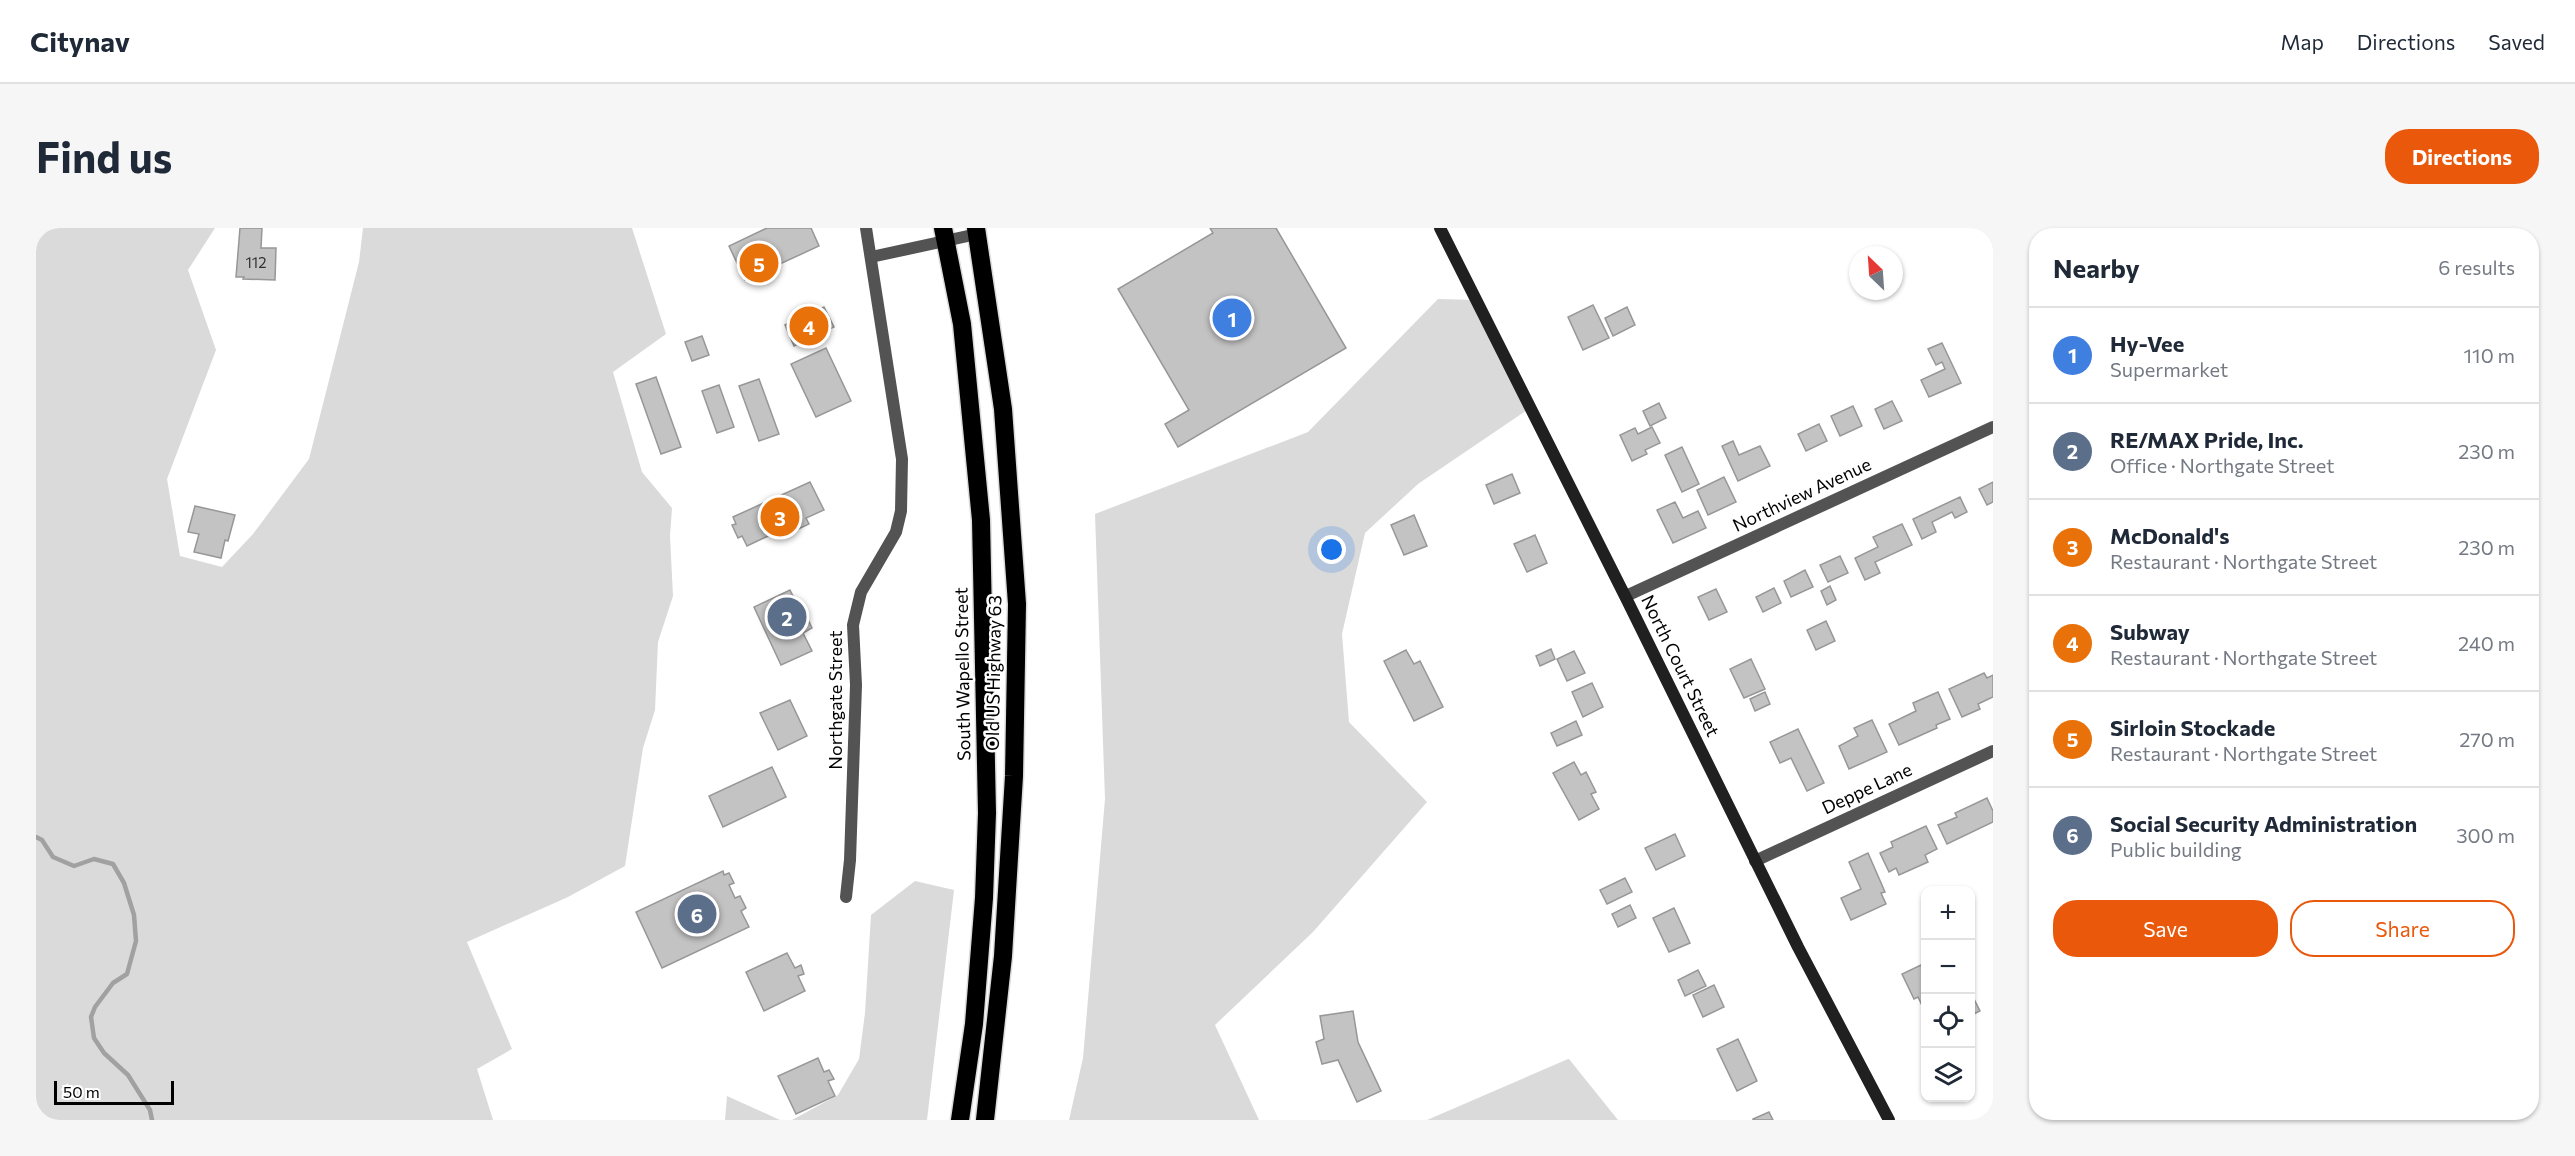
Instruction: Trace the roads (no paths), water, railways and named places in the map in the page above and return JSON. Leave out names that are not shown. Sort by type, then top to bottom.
[{"type":"highway","name":"Old US Highway 63","points":[[977,231],[1002,409],[1017,604],[1014,776],[1006,908],[995,1038],[985,1120]]},
{"type":"highway","name":"South Wapello Street","points":[[944,234],[962,324],[981,520],[987,803],[984,898],[974,1024],[960,1120]]},
{"type":"main road","name":"North Court Street","points":[[1440,228],[1626,596],[1755,861],[1861,1070],[1889,1120]]},
{"type":"street","name":"Northgate Street","points":[[846,897],[850,860],[856,685],[854,625],[861,592],[896,532],[901,511],[902,459],[866,228]]},
{"type":"street","points":[[871,257],[944,234],[977,231]]},
{"type":"street","name":"Northview Avenue","points":[[1626,596],[1993,427]]},
{"type":"street","name":"Deppe Lane","points":[[1755,861],[1993,751]]},
{"type":"waterway","points":[[36,837],[42,840],[53,857],[74,866],[94,859],[113,864],[124,883],[134,915],[136,941],[127,974],[113,983],[95,1007],[91,1017],[94,1038],[104,1053],[128,1075],[150,1110],[152,1120]]},
{"type":"place","name":"Sirloin Stockade","points":[[759,263]]},
{"type":"place","name":"Hy-Vee","points":[[1232,318]]},
{"type":"place","name":"Subway","points":[[809,326]]},
{"type":"place","name":"McDonald's","points":[[780,517]]},
{"type":"place","name":"RE/MAX Pride, Inc.","points":[[787,617]]},
{"type":"place","name":"Social Security Administration","points":[[697,914]]}]
